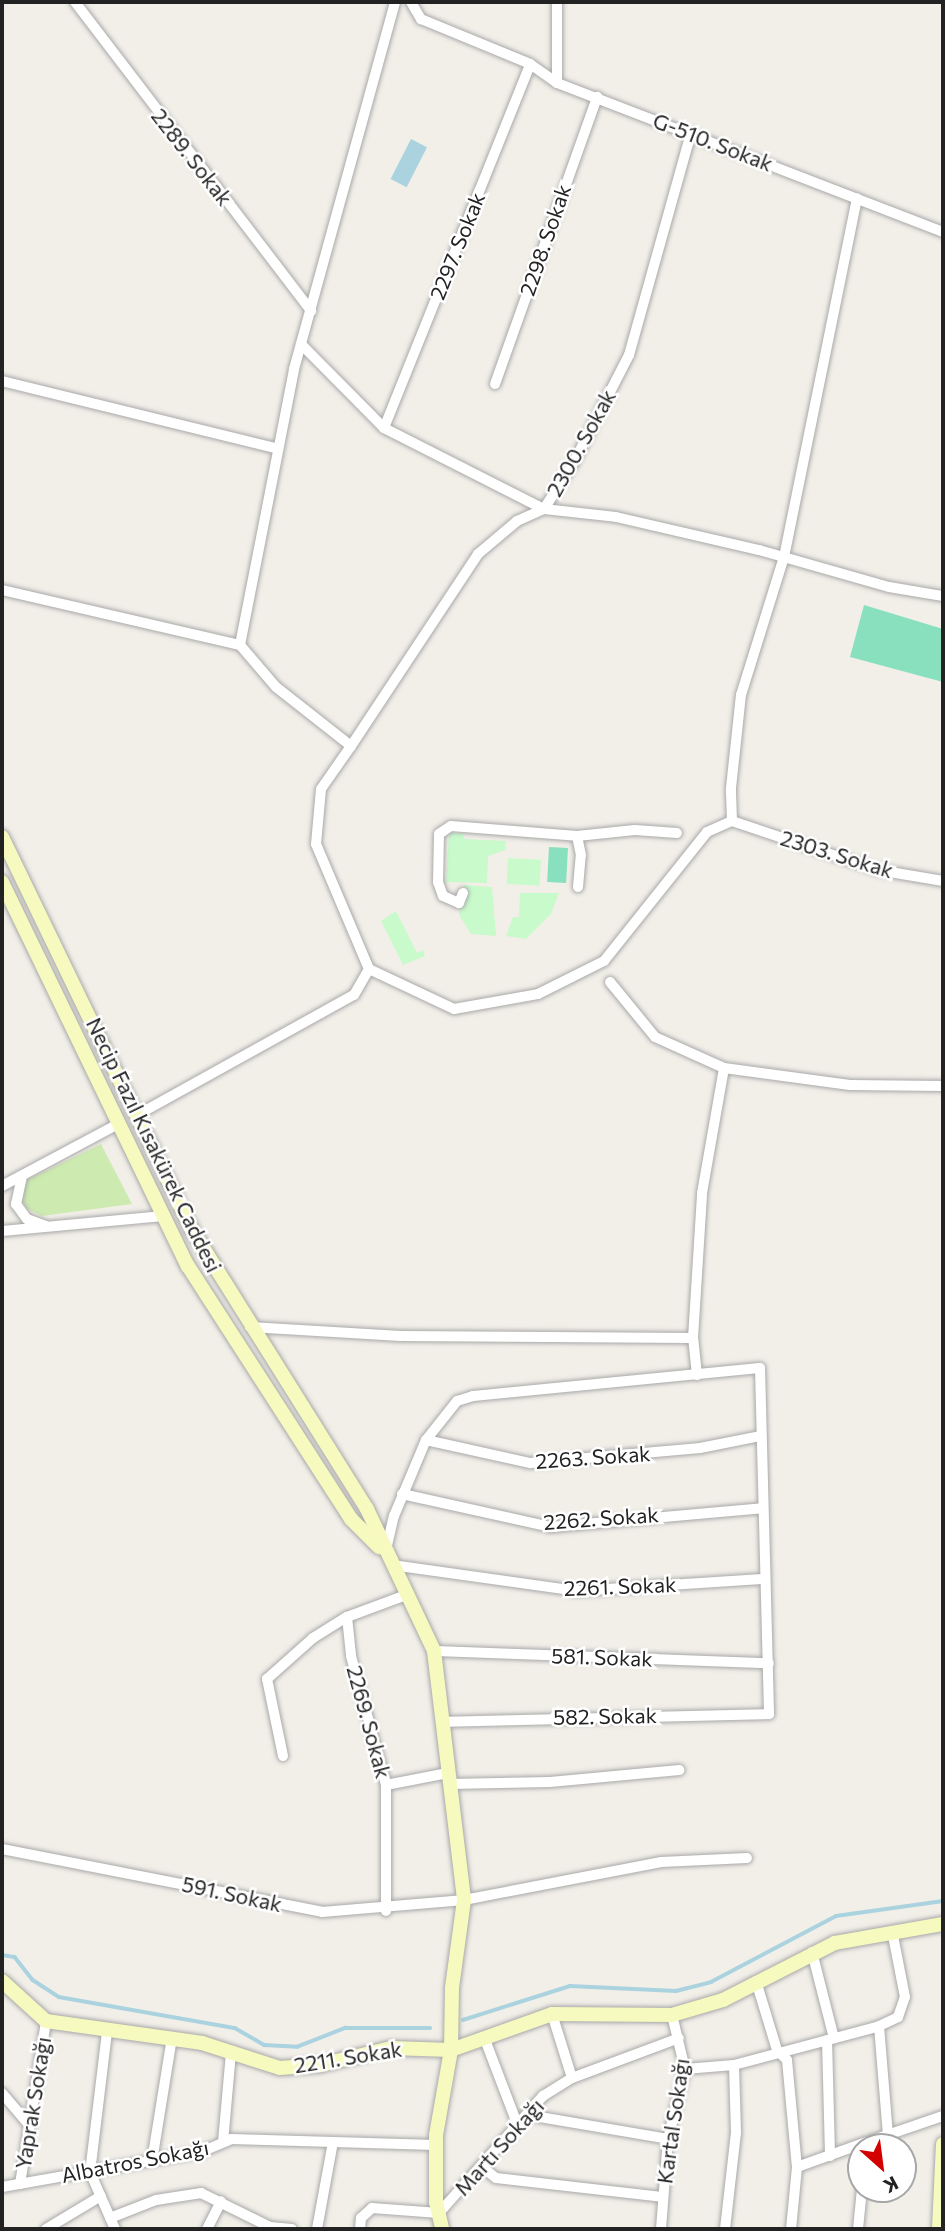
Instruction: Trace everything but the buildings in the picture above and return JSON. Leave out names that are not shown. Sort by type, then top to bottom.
[{"type":"street","name":"2289. Sokak","points":[[75,2],[311,311]]},
{"type":"street","points":[[240,645],[301,344],[395,2]]},
{"type":"street","name":"G-510. Sokak","points":[[411,2],[421,19],[530,64],[557,83],[943,232]]},
{"type":"street","points":[[557,2],[557,83]]},
{"type":"street","name":"2297. Sokak","points":[[384,428],[530,64]]},
{"type":"street","name":"2298. Sokak","points":[[495,384],[597,97]]},
{"type":"street","name":"2300. Sokak","points":[[301,344],[384,428],[544,509],[575,460],[629,355],[691,133]]},
{"type":"street","points":[[857,198],[784,557],[741,695],[730,788],[732,821],[706,832],[604,961],[538,993],[454,1009],[369,969],[316,844],[321,789],[478,554],[517,521],[544,509],[616,517],[784,557],[889,587],[943,596]]},
{"type":"street","points":[[2,381],[278,449]]},
{"type":"street","points":[[2,590],[240,645],[276,687],[351,746]]},
{"type":"street","name":"2303. Sokak","points":[[732,821],[878,870],[943,881]]},
{"type":"street","points":[[463,892],[459,903],[443,896],[438,882],[439,834],[451,826],[577,836],[635,830],[677,833]]},
{"type":"street","points":[[577,836],[581,855],[578,887]]},
{"type":"street","name":"Necip Fazıl Kısakürek Caddesi","points":[[2,837],[139,1114],[192,1230],[250,1327],[366,1509],[434,1651],[464,1900],[452,1988],[451,2050],[436,2145],[442,2229]]},
{"type":"street","name":"Necip Fazıl Kısakürek Caddesi","points":[[2,882],[163,1216],[205,1293],[351,1519],[388,1559]]},
{"type":"street","points":[[2,1186],[354,995],[369,969]]},
{"type":"street","points":[[610,982],[655,1037],[724,1068],[850,1084],[943,1086]]},
{"type":"street","points":[[697,1375],[693,1338],[702,1193],[724,1068]]},
{"type":"street","points":[[22,1175],[14,1197],[21,1214],[50,1227]]},
{"type":"street","points":[[2,1231],[163,1216]]},
{"type":"street","points":[[250,1327],[401,1336],[693,1338]]},
{"type":"street","points":[[388,1559],[402,1494],[426,1440],[442,1415],[457,1401],[473,1396],[760,1368],[762,1508],[769,1663]]},
{"type":"street","name":"2263. Sokak","points":[[426,1440],[530,1463],[700,1448],[760,1436]]},
{"type":"street","name":"2262. Sokak","points":[[402,1494],[551,1527],[762,1508]]},
{"type":"street","name":"2261. Sokak","points":[[388,1559],[578,1591],[765,1579]]},
{"type":"street","points":[[283,1756],[267,1679],[313,1638],[347,1617],[406,1595]]},
{"type":"street","name":"2269. Sokak","points":[[347,1617],[351,1656],[386,1786],[386,1910]]},
{"type":"street","name":"581. Sokak","points":[[434,1651],[769,1663]]},
{"type":"street","name":"582. Sokak","points":[[442,1722],[769,1714],[769,1663]]},
{"type":"street","points":[[386,1786],[448,1779],[550,1782],[679,1770]]},
{"type":"street","name":"591. Sokak","points":[[2,1849],[322,1912],[386,1910],[464,1900],[661,1862],[747,1858]]},
{"type":"street","name":"2211. Sokak","points":[[46,2021],[107,2032],[172,2038],[280,2068],[320,2064],[391,2048],[451,2050],[552,2014],[672,2015],[723,2000],[812,1952],[892,1931],[943,1924]]},
{"type":"street","points":[[685,2069],[734,2064],[777,2050],[879,2026],[898,2017],[905,1997],[892,1931]]},
{"type":"street","points":[[812,1952],[830,2039],[830,2156]]},
{"type":"street","points":[[756,1981],[777,2050],[787,2060],[797,2167],[791,2229]]},
{"type":"street","points":[[2,2000],[8,1985],[46,2021]]},
{"type":"street","points":[[552,2014],[572,2078]]},
{"type":"street","name":"Kartal Sokağı","points":[[661,2229],[668,2139],[685,2069],[672,2015]]},
{"type":"street","name":"Yaprak Sokağı","points":[[20,2184],[46,2021]]},
{"type":"street","points":[[879,2026],[888,2133]]},
{"type":"street","points":[[107,2032],[90,2172],[115,2229]]},
{"type":"street","points":[[484,2037],[518,2126]]},
{"type":"street","points":[[152,2161],[172,2038]]},
{"type":"street","name":"Martı Sokağı","points":[[439,2213],[543,2096],[572,2078],[679,2038]]},
{"type":"street","points":[[223,2142],[232,2053]]},
{"type":"street","points":[[725,2229],[736,2133],[734,2064]]},
{"type":"street","points":[[2,2093],[30,2126]]},
{"type":"street","points":[[528,2115],[668,2139]]},
{"type":"street","points":[[894,2133],[943,2116]]},
{"type":"street","name":"Albatros Sokağı","points":[[2,2187],[201,2152],[223,2142],[436,2145]]},
{"type":"street","points":[[317,2229],[332,2142]]},
{"type":"street","points":[[939,2229],[943,2144]]},
{"type":"street","points":[[797,2167],[847,2151]]},
{"type":"street","points":[[482,2166],[496,2178],[662,2197]]},
{"type":"street","points":[[110,2218],[167,2198],[201,2193],[270,2227],[292,2229]]},
{"type":"street","points":[[46,2229],[101,2196]]},
{"type":"street","points":[[207,2229],[221,2201]]},
{"type":"street","points":[[858,2229],[861,2203]]},
{"type":"street","points":[[360,2229],[361,2218],[372,2208],[439,2213]]},
{"type":"green space","points":[[864,605],[943,629],[943,682],[850,657]]},
{"type":"green space","points":[[449,833],[463,833],[464,839],[506,841],[505,850],[488,856],[487,883],[446,882]]},
{"type":"green space","points":[[549,847],[568,848],[566,883],[547,882]]},
{"type":"green space","points":[[508,858],[541,860],[540,886],[507,884]]},
{"type":"green space","points":[[464,885],[492,887],[496,936],[471,934],[459,915],[459,907],[466,905]]},
{"type":"green space","points":[[520,893],[559,893],[551,914],[526,939],[506,936],[513,917],[519,917]]},
{"type":"green space","points":[[396,911],[417,953],[423,950],[425,956],[403,965],[381,921]]},
{"type":"green space","points":[[101,1144],[132,1204],[42,1216],[26,1208],[22,1199],[27,1180]]},
{"type":"water","points":[[411,139],[427,147],[407,187],[391,179]]},
{"type":"waterway","points":[[463,2020],[570,1986],[676,1991],[711,1982],[836,1916],[943,1901]]},
{"type":"waterway","points":[[2,1955],[15,1957],[33,1980],[59,1997],[235,2028],[264,2045],[297,2047],[345,2028],[430,2028]]}]
